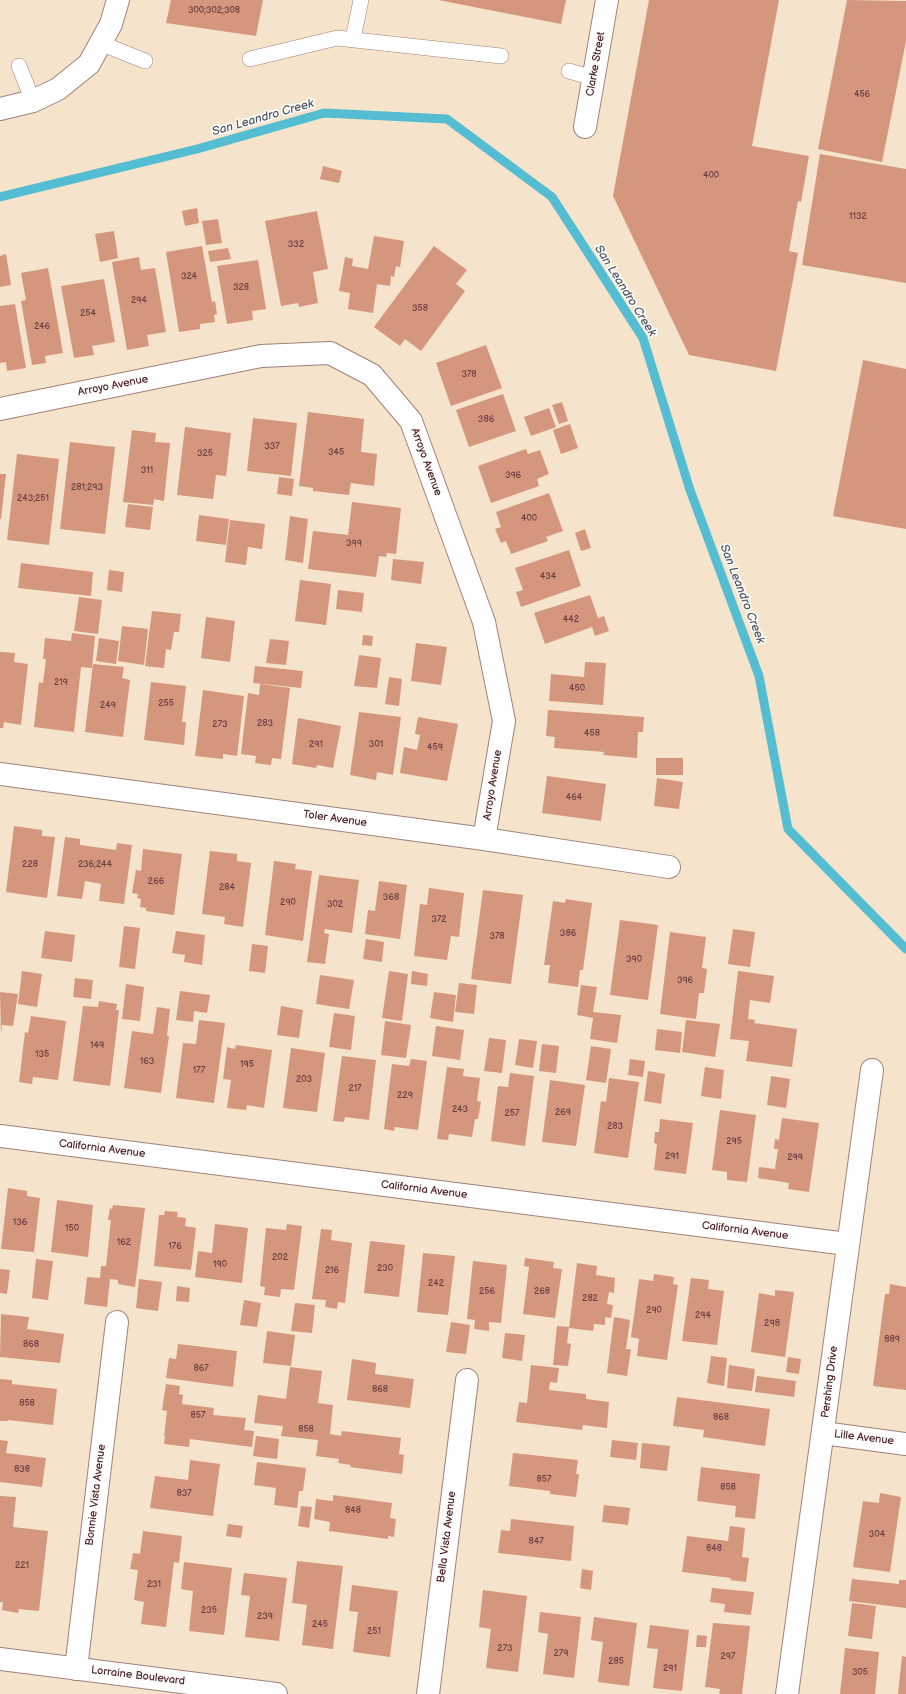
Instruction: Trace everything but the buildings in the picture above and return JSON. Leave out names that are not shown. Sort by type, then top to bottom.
[{"type":"street","points":[[0,109],[33,101],[58,89],[89,64],[111,24],[118,0]]},
{"type":"street","name":"Clarke Street","points":[[585,127],[607,0]]},
{"type":"street","name":"Arroyo Avenue","points":[[0,409],[261,356],[330,353],[372,375],[411,421],[484,622],[504,721],[484,839]]},
{"type":"street","name":"Toler Avenue","points":[[0,774],[484,839],[669,867]]},
{"type":"street","name":"Pershing Drive","points":[[787,1694],[872,1070]]},
{"type":"street","name":"California Avenue","points":[[0,1136],[848,1244]]},
{"type":"street","name":"Bonnie Vista Avenue","points":[[76,1668],[117,1322]]},
{"type":"street","name":"Bella Vista Avenue","points":[[428,1694],[467,1380]]},
{"type":"street","name":"Lille Avenue","points":[[823,1433],[906,1444]]},
{"type":"street","name":"Lorraine Boulevard","points":[[0,1659],[276,1694]]},
{"type":"lane","points":[[352,39],[361,0]]},
{"type":"lane","points":[[250,59],[337,38],[501,56]]},
{"type":"lane","points":[[100,43],[145,61]]},
{"type":"lane","points":[[19,66],[33,101]]},
{"type":"lane","points":[[569,71],[593,78]]},
{"type":"waterway","name":"San Leandro Creek","points":[[0,197],[197,149],[324,113],[447,119],[552,197],[643,338],[690,490],[759,676],[788,829],[906,949]]}]
